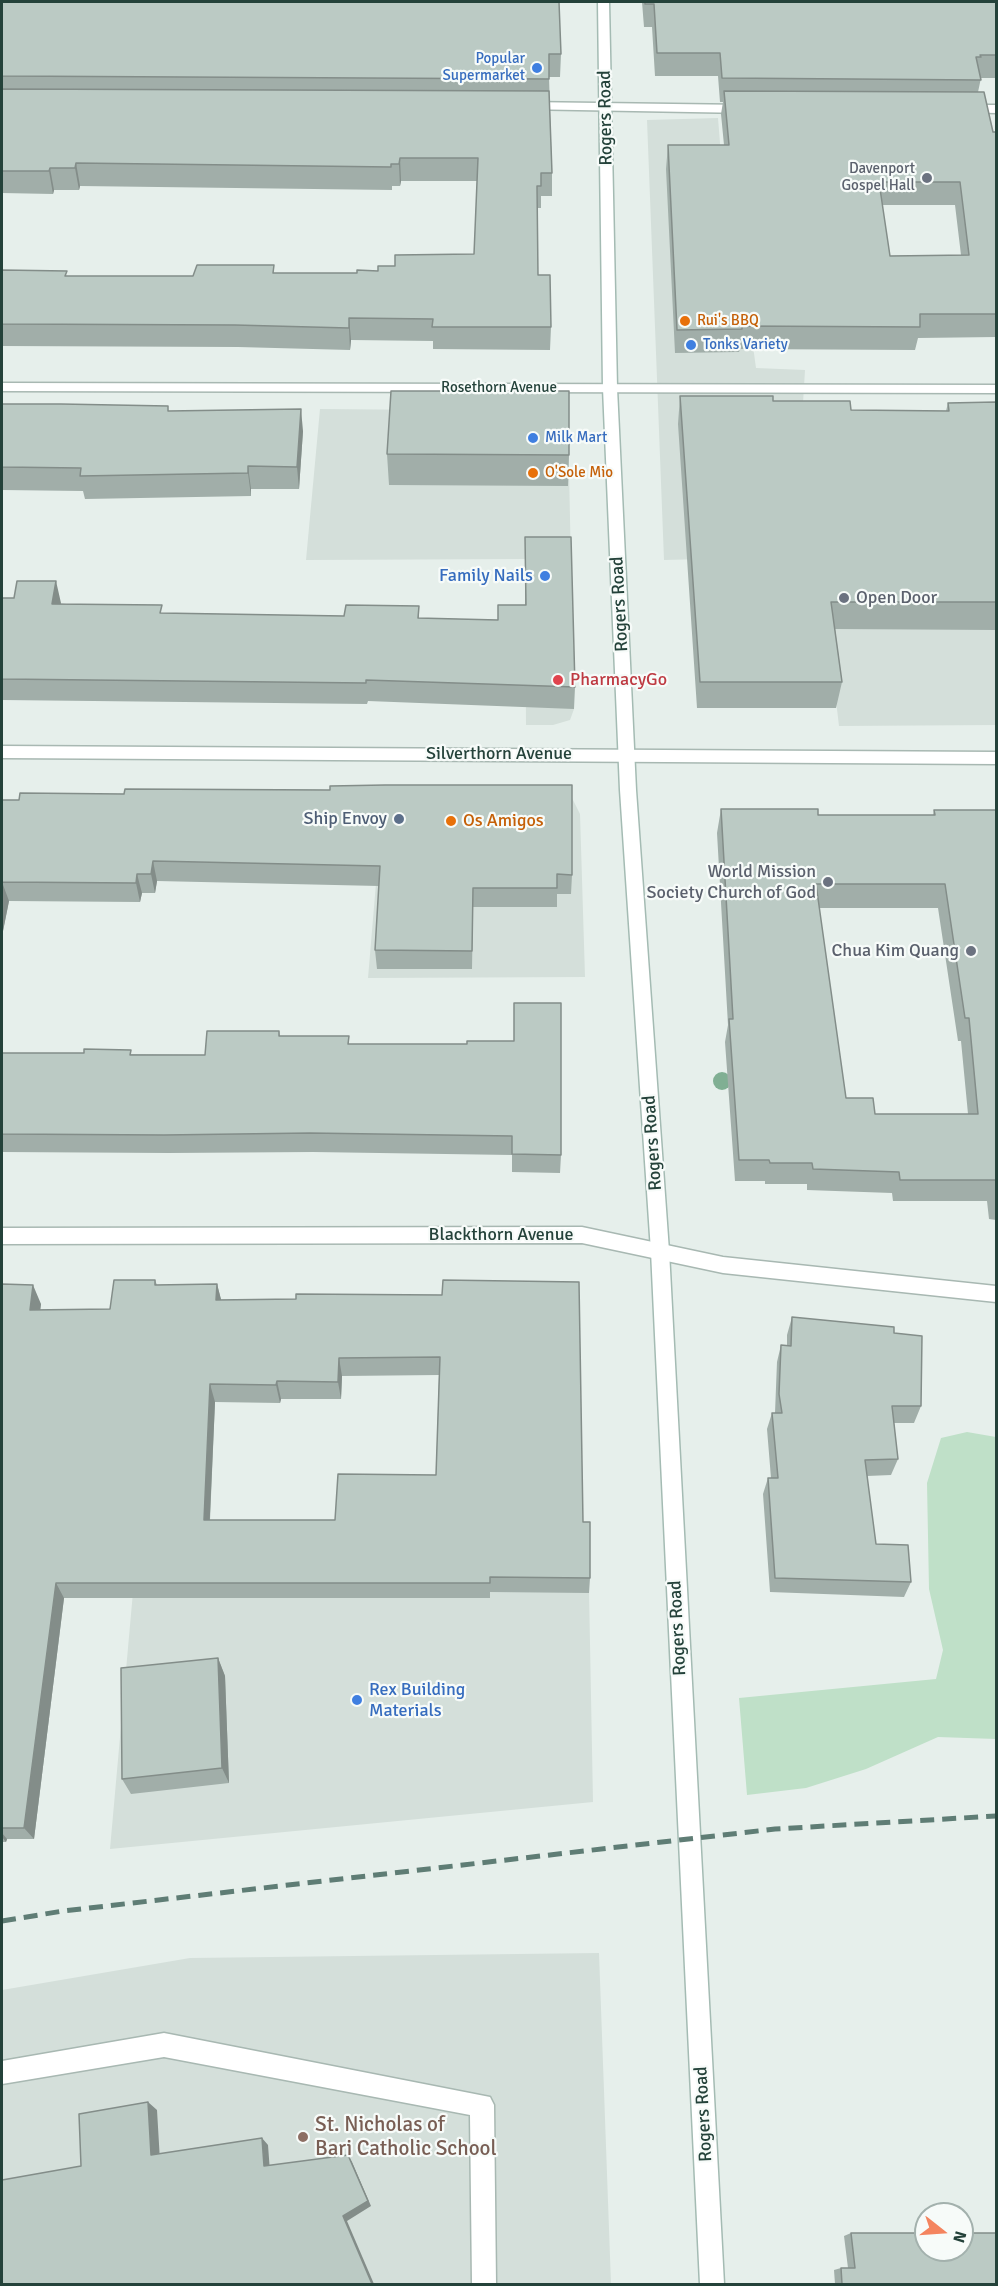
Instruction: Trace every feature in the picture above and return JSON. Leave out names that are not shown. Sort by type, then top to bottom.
[{"type":"street","name":"Rogers Road","points":[[603,2],[610,388],[627,755],[660,1251],[687,1828],[712,2284]]},
{"type":"street","points":[[509,106],[756,109]]},
{"type":"street","points":[[949,109],[996,109]]},
{"type":"street","name":"Rosethorn Avenue","points":[[2,387],[996,389]]},
{"type":"street","name":"Silverthorn Avenue","points":[[2,752],[996,758]]},
{"type":"street","name":"Blackthorn Avenue","points":[[2,1236],[582,1235],[723,1265],[996,1294]]},
{"type":"street","points":[[2,2073],[164,2045],[482,2105],[484,2284]]},
{"type":"shaded area","points":[[718,118],[722,168],[744,281],[756,368],[805,370],[803,403],[996,556],[996,725],[839,726],[819,556],[664,560],[647,120]]},
{"type":"shaded area","points":[[320,409],[552,411],[568,423],[574,709],[570,720],[553,725],[526,725],[525,559],[306,560]]},
{"type":"shaded area","points":[[384,789],[558,792],[572,798],[580,814],[585,977],[368,978]]},
{"type":"shaded area","name":"Rex Building Materials","points":[[138,1536],[588,1538],[593,1802],[110,1849]]},
{"type":"shaded area","name":"St. Nicholas of Bari Catholic School","points":[[599,1953],[611,2284],[2,2284],[2,1990],[190,1958]]},
{"type":"green space","points":[[967,1432],[996,1437],[996,1739],[938,1737],[866,1769],[806,1788],[747,1795],[739,1698],[936,1679],[943,1650],[929,1589],[927,1483],[941,1438]]},
{"type":"building","points":[[2,2],[559,2],[561,54],[549,54],[549,79],[2,76]]},
{"type":"building","points":[[645,2],[996,2],[996,55],[976,57],[981,80],[722,78],[720,53],[657,53],[654,4],[645,4]]},
{"type":"building","points":[[2,89],[549,91],[552,173],[541,173],[541,186],[537,186],[538,275],[550,275],[551,327],[432,327],[433,319],[349,318],[349,328],[2,324],[2,270],[67,271],[65,276],[193,276],[197,265],[274,265],[273,273],[357,273],[357,270],[378,271],[378,266],[395,266],[395,255],[474,254],[478,158],[400,158],[399,164],[391,164],[391,167],[76,163],[75,168],[50,168],[49,171],[2,171]]},
{"type":"building","points":[[724,91],[984,92],[993,132],[996,132],[996,314],[920,314],[920,327],[742,326],[742,329],[677,330],[668,145],[729,145]],"holes":[[[879,182],[960,182],[969,255],[890,256]]]},
{"type":"building","points":[[391,391],[569,391],[569,455],[387,454]]},
{"type":"building","points":[[680,396],[773,396],[773,401],[850,401],[851,410],[949,411],[948,403],[996,402],[996,602],[831,602],[842,682],[700,682]]},
{"type":"building","points":[[2,404],[168,406],[168,411],[301,409],[297,467],[248,466],[248,473],[80,476],[81,468],[2,467]]},
{"type":"building","points":[[525,537],[571,537],[575,687],[366,680],[366,683],[2,679],[2,598],[14,598],[17,581],[56,581],[52,604],[162,605],[160,613],[344,616],[346,605],[419,606],[418,618],[498,620],[498,605],[526,605]]},
{"type":"building","points":[[385,785],[572,785],[572,875],[557,874],[557,888],[473,888],[472,951],[375,950],[380,866],[153,861],[151,874],[137,874],[136,883],[2,882],[2,800],[19,800],[20,793],[124,794],[125,789],[330,790],[330,786]]},
{"type":"building","points":[[721,809],[818,809],[818,815],[935,815],[934,810],[996,810],[996,1180],[900,1180],[899,1172],[813,1169],[812,1163],[739,1160],[729,1019],[733,1019]],"holes":[[[816,884],[945,884],[965,1018],[969,1018],[978,1114],[875,1114],[873,1098],[846,1098]]]},
{"type":"building","points":[[514,1003],[561,1003],[561,1155],[512,1154],[512,1136],[310,1133],[2,1134],[2,1053],[84,1053],[84,1049],[131,1050],[130,1055],[205,1055],[207,1031],[279,1031],[279,1036],[349,1036],[348,1044],[467,1044],[467,1041],[514,1041]]},
{"type":"building","points":[[114,1280],[155,1280],[155,1285],[217,1284],[216,1300],[296,1299],[296,1294],[442,1295],[443,1280],[579,1282],[583,1522],[590,1522],[590,1578],[490,1577],[490,1583],[56,1583],[24,1828],[2,1828],[2,1284],[33,1285],[30,1310],[110,1309]],"holes":[[[440,1357],[436,1475],[338,1474],[335,1520],[204,1520],[210,1384],[276,1385],[277,1381],[338,1382],[339,1358]]]},
{"type":"building","points":[[792,1317],[894,1327],[894,1333],[922,1336],[921,1406],[892,1406],[898,1459],[865,1460],[876,1544],[908,1545],[911,1582],[775,1578],[768,1478],[778,1478],[772,1413],[782,1413],[779,1394],[781,1345],[791,1346]]},
{"type":"building","points":[[218,1658],[222,1768],[122,1779],[121,1668]]},
{"type":"building","points":[[148,2102],[151,2155],[262,2138],[264,2166],[348,2155],[368,2201],[343,2216],[372,2284],[2,2284],[2,2180],[81,2166],[79,2114]]},
{"type":"building","points":[[851,2233],[914,2233],[914,2262],[974,2262],[974,2233],[996,2233],[996,2284],[842,2284],[841,2268],[855,2268]]},
{"type":"railway","points":[[2,1921],[63,1911],[775,1829],[996,1816]]},
{"type":"place","name":"Popular Supermarket","points":[[537,68]]},
{"type":"place","name":"Davenport Gospel Hall","points":[[927,178]]},
{"type":"place","name":"Rui's BBQ","points":[[685,321]]},
{"type":"place","name":"Tonks Variety","points":[[691,345]]},
{"type":"place","name":"Milk Mart","points":[[533,438]]},
{"type":"place","name":"O'Sole Mio","points":[[533,473]]},
{"type":"place","name":"Family Nails","points":[[545,576]]},
{"type":"place","name":"Open Door","points":[[844,598]]},
{"type":"place","name":"PharmacyGo","points":[[558,680]]},
{"type":"place","name":"Ship Envoy","points":[[399,819]]},
{"type":"place","name":"Os Amigos","points":[[451,821]]},
{"type":"place","name":"World Mission Society Church of God","points":[[828,882]]},
{"type":"place","name":"Chua Kim Quang","points":[[971,951]]},
{"type":"place","name":"Rex Building Materials","points":[[357,1700]]},
{"type":"place","name":"St. Nicholas of Bari Catholic School","points":[[303,2137]]}]
